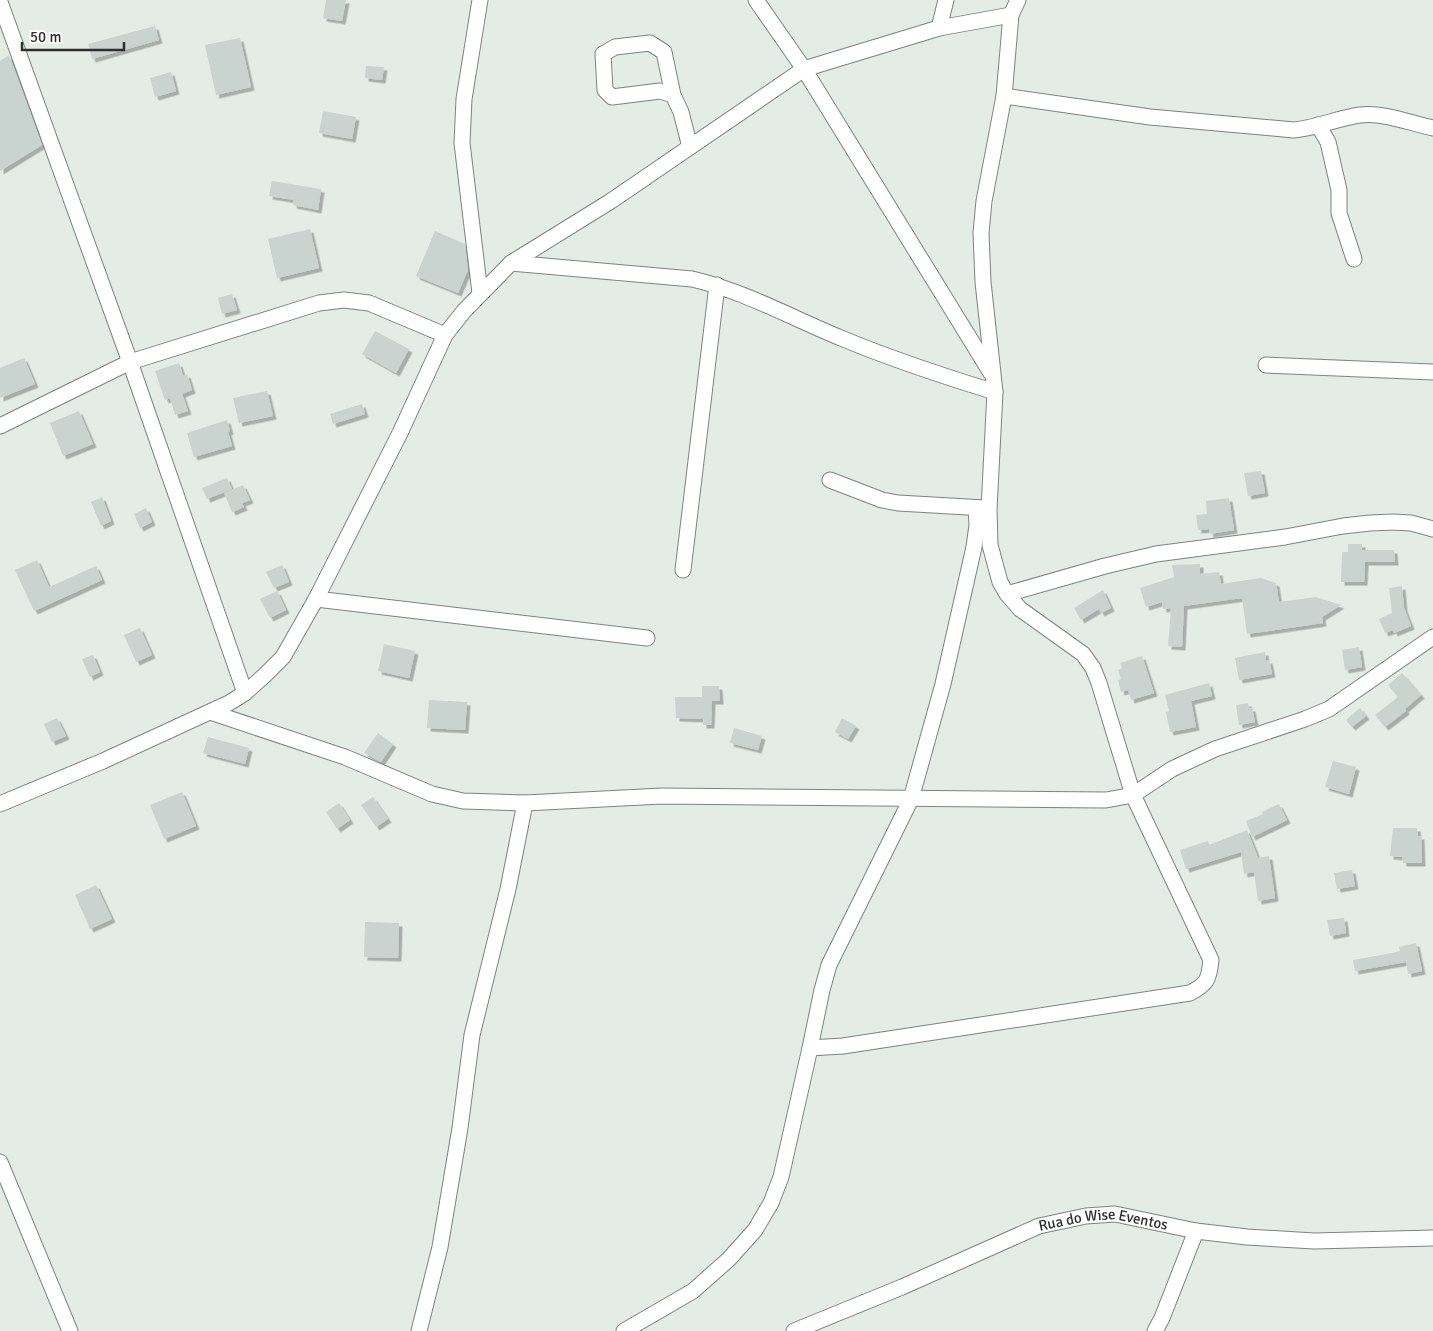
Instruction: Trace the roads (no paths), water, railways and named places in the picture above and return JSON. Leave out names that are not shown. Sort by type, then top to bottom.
[{"type":"street","points":[[480,0],[464,99],[462,143],[480,293]]},
{"type":"street","points":[[756,0],[804,68],[995,385]]},
{"type":"street","points":[[939,28],[946,0]]},
{"type":"street","points":[[624,1331],[693,1291],[729,1259],[756,1230],[771,1203],[781,1176],[829,965],[911,799],[943,684],[974,547],[977,525],[983,508],[995,385],[982,282],[981,233],[984,201],[1004,96],[1011,15],[1018,0]]},
{"type":"street","points":[[0,2],[130,362],[245,693]]},
{"type":"street","points":[[0,804],[103,761],[210,712],[245,693],[283,657],[316,599],[400,433],[445,335],[480,293],[511,263],[611,201],[804,68],[939,28],[1011,15]]},
{"type":"street","points":[[673,95],[660,91],[612,98],[605,90],[603,54],[615,47],[650,44],[664,52],[673,95],[690,147]]},
{"type":"street","points":[[1004,96],[1109,112],[1205,123],[1294,130],[1362,115],[1379,115],[1433,128]]},
{"type":"street","points":[[1318,126],[1328,142],[1339,190],[1340,213],[1354,259]]},
{"type":"street","points":[[511,263],[692,279],[717,285],[911,366],[995,385]]},
{"type":"street","points":[[683,570],[717,285]]},
{"type":"street","points":[[0,426],[130,362],[319,303],[344,300],[369,303],[445,335]]},
{"type":"street","points":[[1266,365],[1433,372]]},
{"type":"street","points":[[830,480],[882,500],[898,503],[983,508]]},
{"type":"street","points":[[810,1048],[843,1046],[1190,993],[1204,986],[1210,974],[1211,960],[1133,795],[1093,668],[1083,654],[1020,609],[1007,594],[1000,582],[983,508]]},
{"type":"street","points":[[1007,594],[1105,566],[1156,554],[1285,538],[1343,526],[1370,523],[1410,523],[1433,529]]},
{"type":"street","points":[[316,599],[647,638]]},
{"type":"street","points":[[210,712],[345,757],[432,794],[463,801],[525,803],[662,796],[1106,800],[1133,795],[1172,769],[1215,749],[1330,709],[1433,637]]},
{"type":"street","points":[[418,1331],[440,1246],[460,1128],[472,1035],[508,889],[525,803]]},
{"type":"street","points":[[0,1162],[70,1331]]},
{"type":"street","name":"Rua do Wise Eventos","points":[[794,1331],[1039,1226],[1086,1216],[1115,1214],[1196,1231],[1247,1237],[1314,1241],[1433,1238]]},
{"type":"street","points":[[1154,1331],[1162,1318],[1196,1231]]}]
